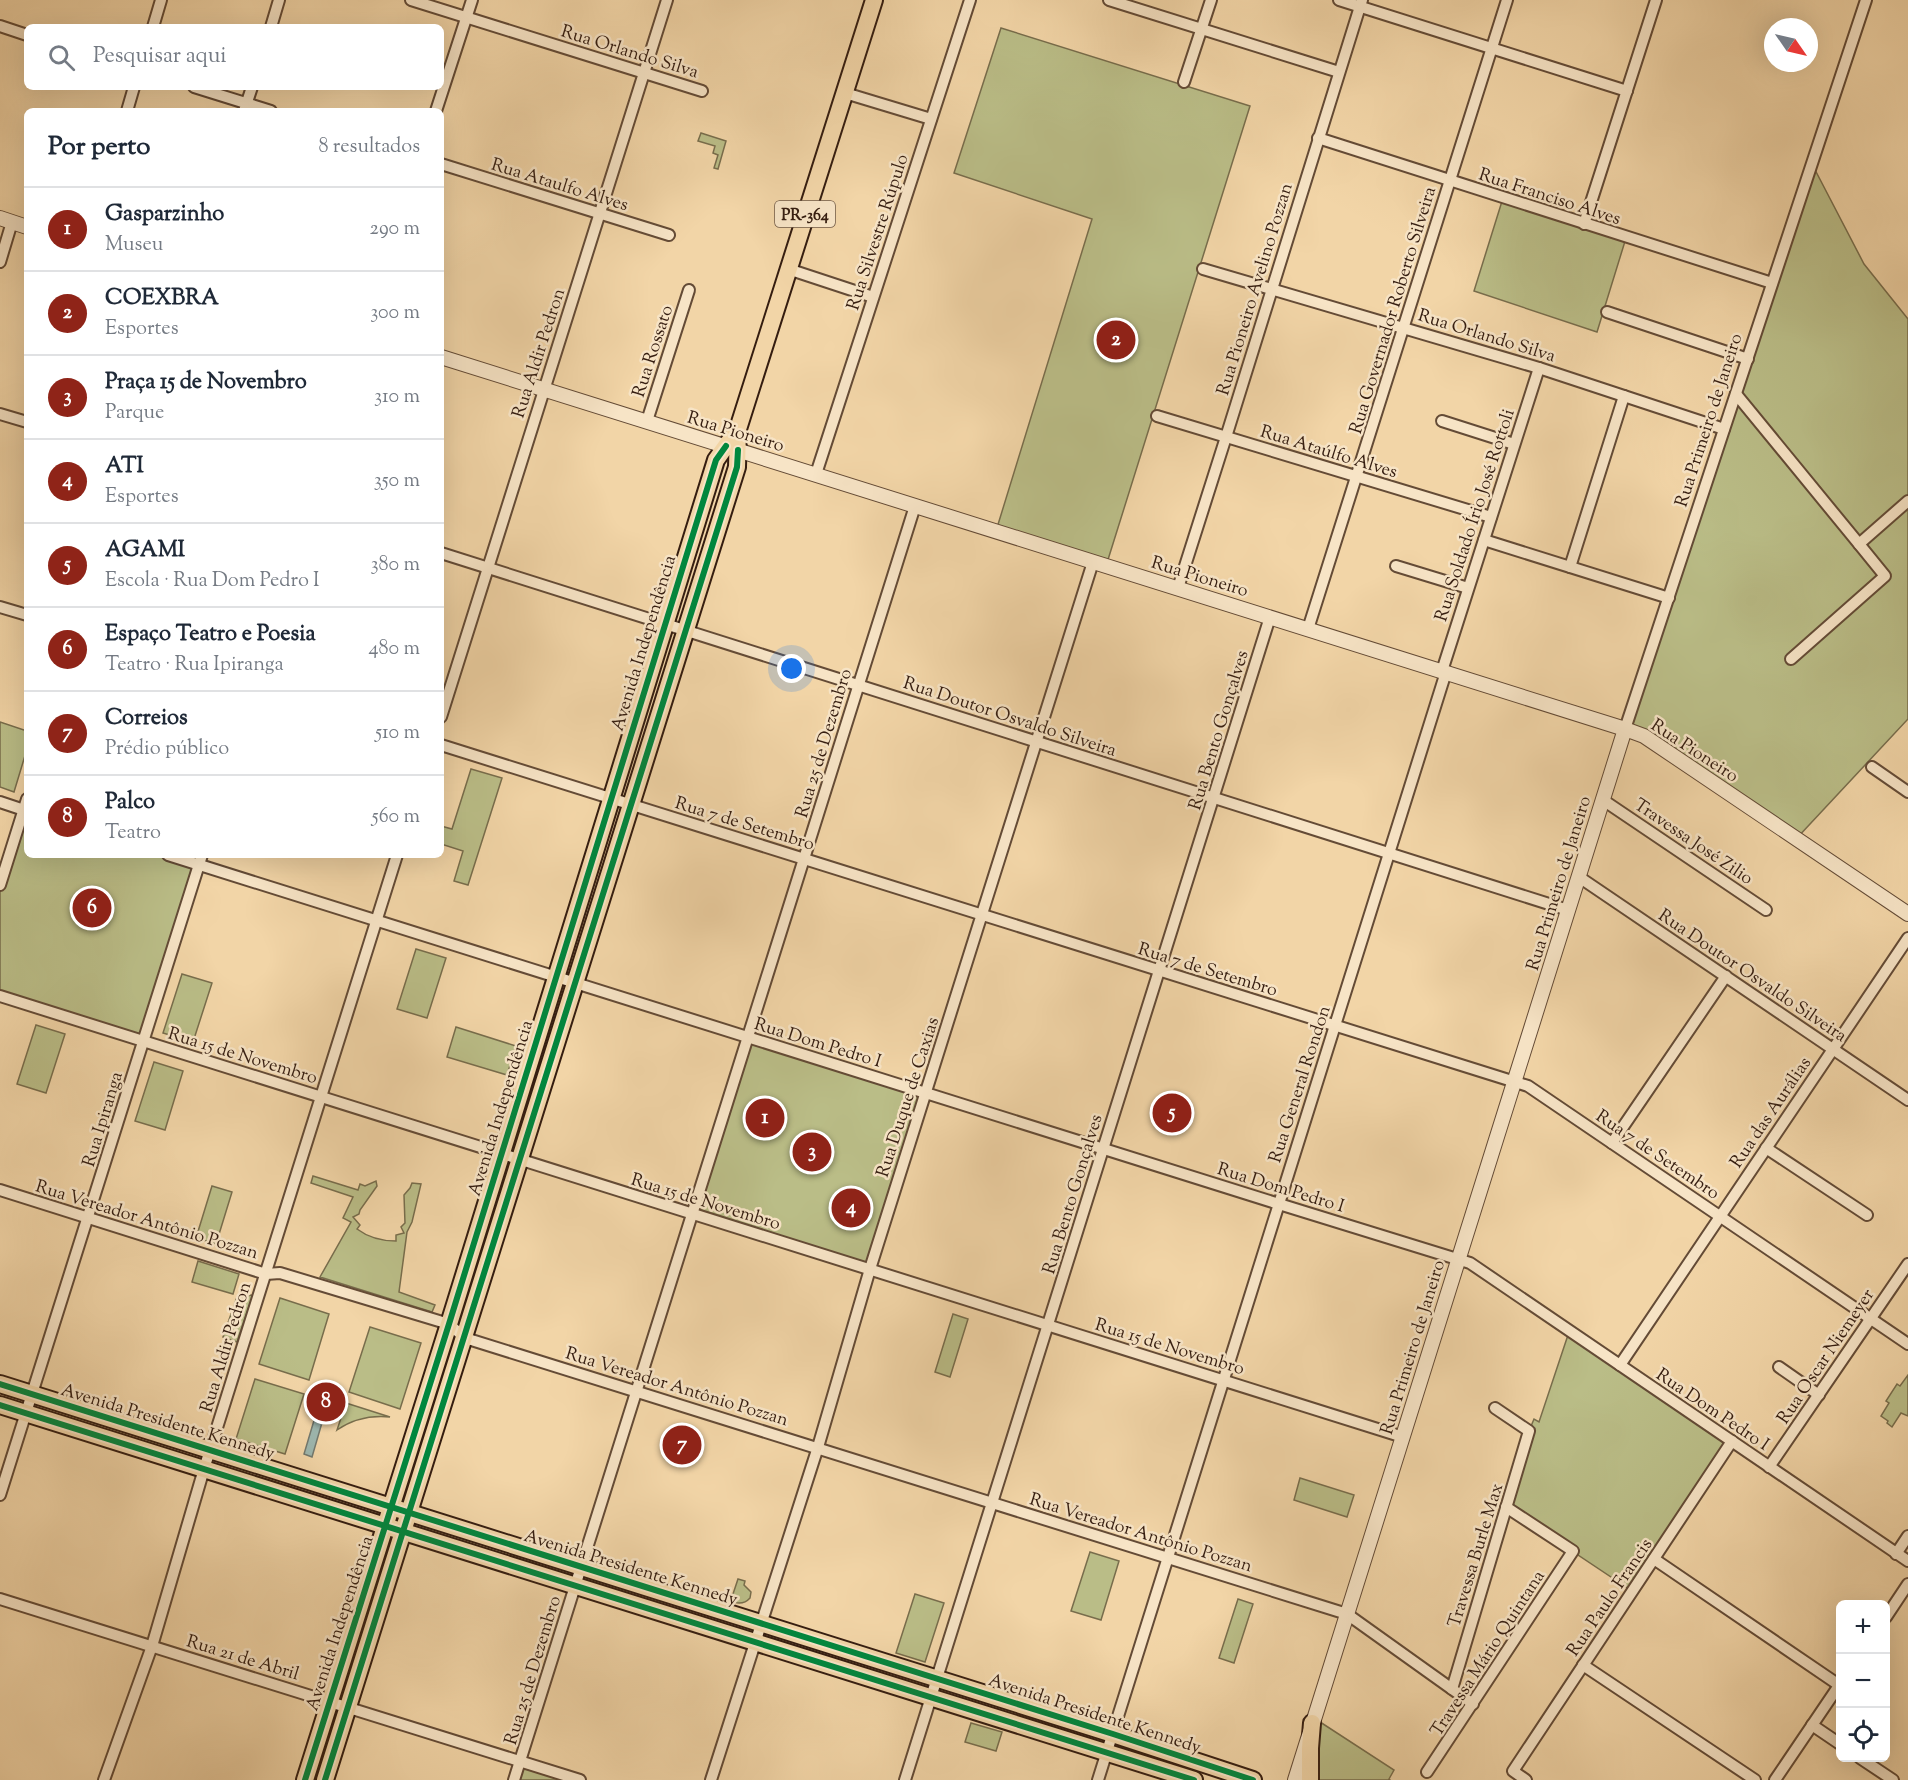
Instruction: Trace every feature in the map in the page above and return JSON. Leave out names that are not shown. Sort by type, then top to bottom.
[{"type":"main road","name":"PR-364","points":[[732,448],[874,0]]},
{"type":"main road","name":"Avenida Independência","points":[[305,1780],[449,1324],[716,460],[732,448],[737,467],[325,1780]]},
{"type":"main road","name":"Avenida Presidente Kennedy","points":[[0,1384],[937,1678],[1253,1780]]},
{"type":"main road","name":"Avenida Presidente Kennedy","points":[[0,1405],[1194,1780]]},
{"type":"main road","points":[[417,1424],[436,1429]]},
{"type":"main road","points":[[302,1500],[307,1481]]},
{"type":"main road","points":[[486,1558],[492,1539]]},
{"type":"main road","points":[[358,1612],[377,1617]]},
{"type":"main road","points":[[1310,1780],[1312,1724]]},
{"type":"street","points":[[154,24],[161,0]]},
{"type":"street","points":[[272,24],[279,0]]},
{"type":"street","name":"Rua Orlando Silva","points":[[411,0],[702,91]]},
{"type":"street","points":[[444,85],[472,0]]},
{"type":"street","name":"Rua Aldir Pedron","points":[[444,707],[667,0]]},
{"type":"street","name":"Rua Silvestre Rúpulo","points":[[816,474],[970,0]]},
{"type":"street","points":[[1109,0],[1339,72]]},
{"type":"street","points":[[1184,82],[1211,0]]},
{"type":"street","points":[[1339,0],[1361,3],[1627,91]]},
{"type":"street","name":"Rua Governador Roberto Silveira","points":[[1308,629],[1507,0]]},
{"type":"street","points":[[1584,224],[1656,0]]},
{"type":"street","name":"Rua Primeiro de Janeiro","points":[[1295,1780],[1403,1437],[1464,1261],[1514,1082],[1625,729],[1866,0]]},
{"type":"street","name":"Rua Pioneiro Avelino Pozzan","points":[[1178,588],[1361,3]]},
{"type":"street","points":[[0,26],[24,34]]},
{"type":"street","points":[[128,108],[133,90]]},
{"type":"street","points":[[202,90],[245,107],[251,90]]},
{"type":"street","points":[[437,108],[442,90]]},
{"type":"street","points":[[845,93],[931,119]]},
{"type":"street","name":"Rua Franciso Alves","points":[[1318,138],[1772,284]]},
{"type":"street","name":"Rua Ataulfo Alves","points":[[444,165],[669,235]]},
{"type":"street","points":[[0,262],[6,220],[24,226]]},
{"type":"street","name":"Rua Orlando Silva","points":[[1203,268],[1539,368],[1724,429]]},
{"type":"street","points":[[788,269],[873,297]]},
{"type":"street","name":"Rua Rossato","points":[[647,422],[689,290]]},
{"type":"street","points":[[1607,312],[1748,359]]},
{"type":"street","name":"Rua Pioneiro","points":[[444,358],[1644,736],[1908,915]]},
{"type":"street","name":"Rua Soldado Írio José Rottoli","points":[[1444,672],[1468,588],[1539,368]]},
{"type":"street","points":[[1736,394],[1885,576],[1791,659]]},
{"type":"street","points":[[1570,567],[1624,396]]},
{"type":"street","points":[[0,414],[24,421]]},
{"type":"street","name":"Rua Ataúlfo Alves","points":[[1157,416],[1491,517]]},
{"type":"street","points":[[1442,422],[1514,444]]},
{"type":"street","points":[[1859,544],[1908,501]]},
{"type":"street","name":"Rua 25 de Dezembro","points":[[514,1780],[915,506]]},
{"type":"street","points":[[1484,540],[1668,598]]},
{"type":"street","name":"Rua Doutor Osvaldo Silveira","points":[[444,554],[1568,910]]},
{"type":"street","name":"Rua Duque de Caxias","points":[[711,1780],[818,1447],[870,1269],[1093,562]]},
{"type":"street","points":[[1396,566],[1468,588]]},
{"type":"street","points":[[0,607],[24,614]]},
{"type":"street","name":"Rua Bento Gonçalves","points":[[905,1780],[1270,617]]},
{"type":"street","name":"Rua General Rondon","points":[[1098,1780],[1444,672]]},
{"type":"street","name":"Rua 7 de Setembro","points":[[444,746],[1528,1086],[1908,1344]]},
{"type":"street","points":[[1872,767],[1908,792]]},
{"type":"street","name":"Travessa José Zilio","points":[[1603,800],[1766,910]]},
{"type":"street","points":[[0,802],[24,806]]},
{"type":"street","points":[[0,885],[24,812]]},
{"type":"street","name":"Rua Aldir Pedron","points":[[104,1780],[152,1646],[204,1469],[396,858]]},
{"type":"street","name":"Rua Dom Pedro I","points":[[200,860],[377,921],[555,978],[1464,1261],[1908,1562]]},
{"type":"street","name":"Rua Ipiranga","points":[[0,1495],[200,860]]},
{"type":"street","name":"Rua Doutor Osvaldo Silveira","points":[[1579,877],[1908,1100]]},
{"type":"street","name":"Rua das Aurálias","points":[[1620,1365],[1908,938]]},
{"type":"street","points":[[1612,1143],[1726,976]]},
{"type":"street","name":"Rua 15 de Novembro","points":[[0,996],[1403,1437]]},
{"type":"street","points":[[1766,1148],[1868,1215]]},
{"type":"street","name":"Rua Vereador Antônio Pozzan","points":[[0,1190],[266,1274],[280,1273],[449,1324],[465,1338],[1347,1614],[1473,1704]]},
{"type":"street","name":"Rua Oscar Niemeyer","points":[[1769,1467],[1908,1264]]},
{"type":"street","points":[[1779,1367],[1819,1395]]},
{"type":"street","name":"Travessa Burle Max","points":[[1452,1689],[1529,1431],[1495,1408]]},
{"type":"street","name":"Rua Paulo Francis","points":[[1526,1780],[1513,1771],[1732,1442]]},
{"type":"street","name":"Travessa Mário Quintana","points":[[1427,1772],[1573,1551],[1506,1507]]},
{"type":"street","points":[[1896,1554],[1908,1536]]},
{"type":"street","points":[[1654,1559],[1836,1681]]},
{"type":"street","points":[[1890,1611],[1908,1584]]},
{"type":"street","name":"Rua 21 de Abril","points":[[0,1599],[580,1780]]},
{"type":"street","points":[[1583,1665],[1755,1780]]},
{"type":"street","points":[[1775,1780],[1836,1690]]},
{"type":"street","points":[[1812,1725],[1836,1741]]},
{"type":"street","points":[[1866,1762],[1893,1780]]},
{"type":"green space","points":[[1001,28],[1250,106],[1106,566],[996,531],[1092,219],[954,173]]},
{"type":"green space","points":[[701,133],[726,141],[718,169],[714,168],[718,155],[713,153],[715,146],[698,141]]},
{"type":"green space","points":[[1812,164],[1864,264],[1908,319],[1908,719],[1796,839],[1625,729]]},
{"type":"green space","points":[[1503,198],[1626,238],[1597,332],[1474,291]]},
{"type":"green space","points":[[0,722],[24,730],[24,759],[14,792],[0,787]]},
{"type":"green space","points":[[471,769],[502,778],[468,885],[454,881],[463,851],[444,845],[444,827],[452,829]]},
{"type":"green space","points":[[24,819],[24,858],[177,858],[199,865],[143,1041],[0,996],[0,885]]},
{"type":"green space","points":[[416,949],[446,958],[427,1018],[397,1009]]},
{"type":"green space","points":[[182,974],[212,983],[193,1042],[163,1033]]},
{"type":"green space","points":[[36,1025],[65,1034],[46,1093],[17,1084]]},
{"type":"green space","points":[[456,1027],[516,1046],[507,1075],[447,1057]]},
{"type":"green space","points":[[748,1037],[925,1093],[870,1269],[693,1213]]},
{"type":"green space","points":[[154,1062],[183,1071],[165,1130],[135,1121]]},
{"type":"green space","points":[[313,1176],[358,1190],[360,1184],[365,1186],[376,1181],[377,1186],[359,1214],[353,1217],[360,1225],[357,1229],[366,1235],[391,1241],[396,1241],[396,1235],[404,1233],[401,1227],[405,1223],[404,1195],[412,1183],[421,1184],[412,1222],[407,1232],[399,1292],[435,1305],[432,1312],[320,1277],[351,1222],[343,1218],[353,1197],[311,1183]]},
{"type":"green space","points":[[212,1186],[232,1192],[216,1244],[196,1238]]},
{"type":"green space","points":[[198,1261],[239,1274],[233,1294],[192,1282]]},
{"type":"green space","points":[[253,1295],[237,1342],[223,1337],[237,1297]]},
{"type":"green space","points":[[280,1298],[329,1314],[309,1380],[259,1364]]},
{"type":"green space","points":[[953,1314],[968,1319],[950,1377],[935,1372]]},
{"type":"green space","points":[[370,1327],[421,1343],[400,1409],[349,1392]]},
{"type":"green space","points":[[1568,1335],[1732,1441],[1632,1591],[1506,1507],[1529,1431],[1534,1419],[1539,1422]]},
{"type":"green space","points":[[1908,1375],[1908,1416],[1901,1413],[1892,1427],[1881,1416],[1889,1403],[1886,1401],[1897,1384],[1900,1386]]},
{"type":"green space","points":[[255,1379],[304,1394],[285,1454],[236,1439]]},
{"type":"green space","points":[[346,1403],[390,1417],[362,1419],[337,1430]]},
{"type":"green space","points":[[1300,1478],[1354,1495],[1347,1517],[1294,1500]]},
{"type":"green space","points":[[1090,1552],[1119,1561],[1101,1620],[1071,1611]]},
{"type":"green space","points":[[738,1579],[745,1581],[744,1585],[751,1592],[750,1598],[741,1603],[723,1599],[733,1594]]},
{"type":"green space","points":[[915,1594],[944,1603],[925,1662],[896,1653]]},
{"type":"green space","points":[[1238,1599],[1253,1604],[1234,1663],[1219,1658]]},
{"type":"green space","points":[[1317,1720],[1394,1770],[1390,1780],[1314,1780]]},
{"type":"green space","points":[[971,1723],[1002,1732],[996,1751],[965,1742]]},
{"type":"green space","points":[[520,1761],[580,1780],[514,1780]]},
{"type":"water","points":[[318,1407],[326,1409],[312,1457],[304,1454]]},
{"type":"cycle path","points":[[305,1780],[449,1324],[716,460],[726,446]]},
{"type":"cycle path","points":[[325,1780],[737,467],[738,450]]},
{"type":"cycle path","points":[[0,1384],[1253,1780]]},
{"type":"cycle path","points":[[0,1405],[1194,1780]]},
{"type":"place","name":"COEXBRA","points":[[1116,340]]},
{"type":"place","name":"Espaço Teatro e Poesia","points":[[92,908]]},
{"type":"place","name":"AGAMI","points":[[1172,1113]]},
{"type":"place","name":"Gasparzinho","points":[[765,1118]]},
{"type":"place","name":"Praça 15 de Novembro","points":[[812,1152]]},
{"type":"place","name":"ATI","points":[[851,1208]]},
{"type":"place","name":"Palco","points":[[326,1402]]},
{"type":"place","name":"Correios","points":[[682,1445]]}]
